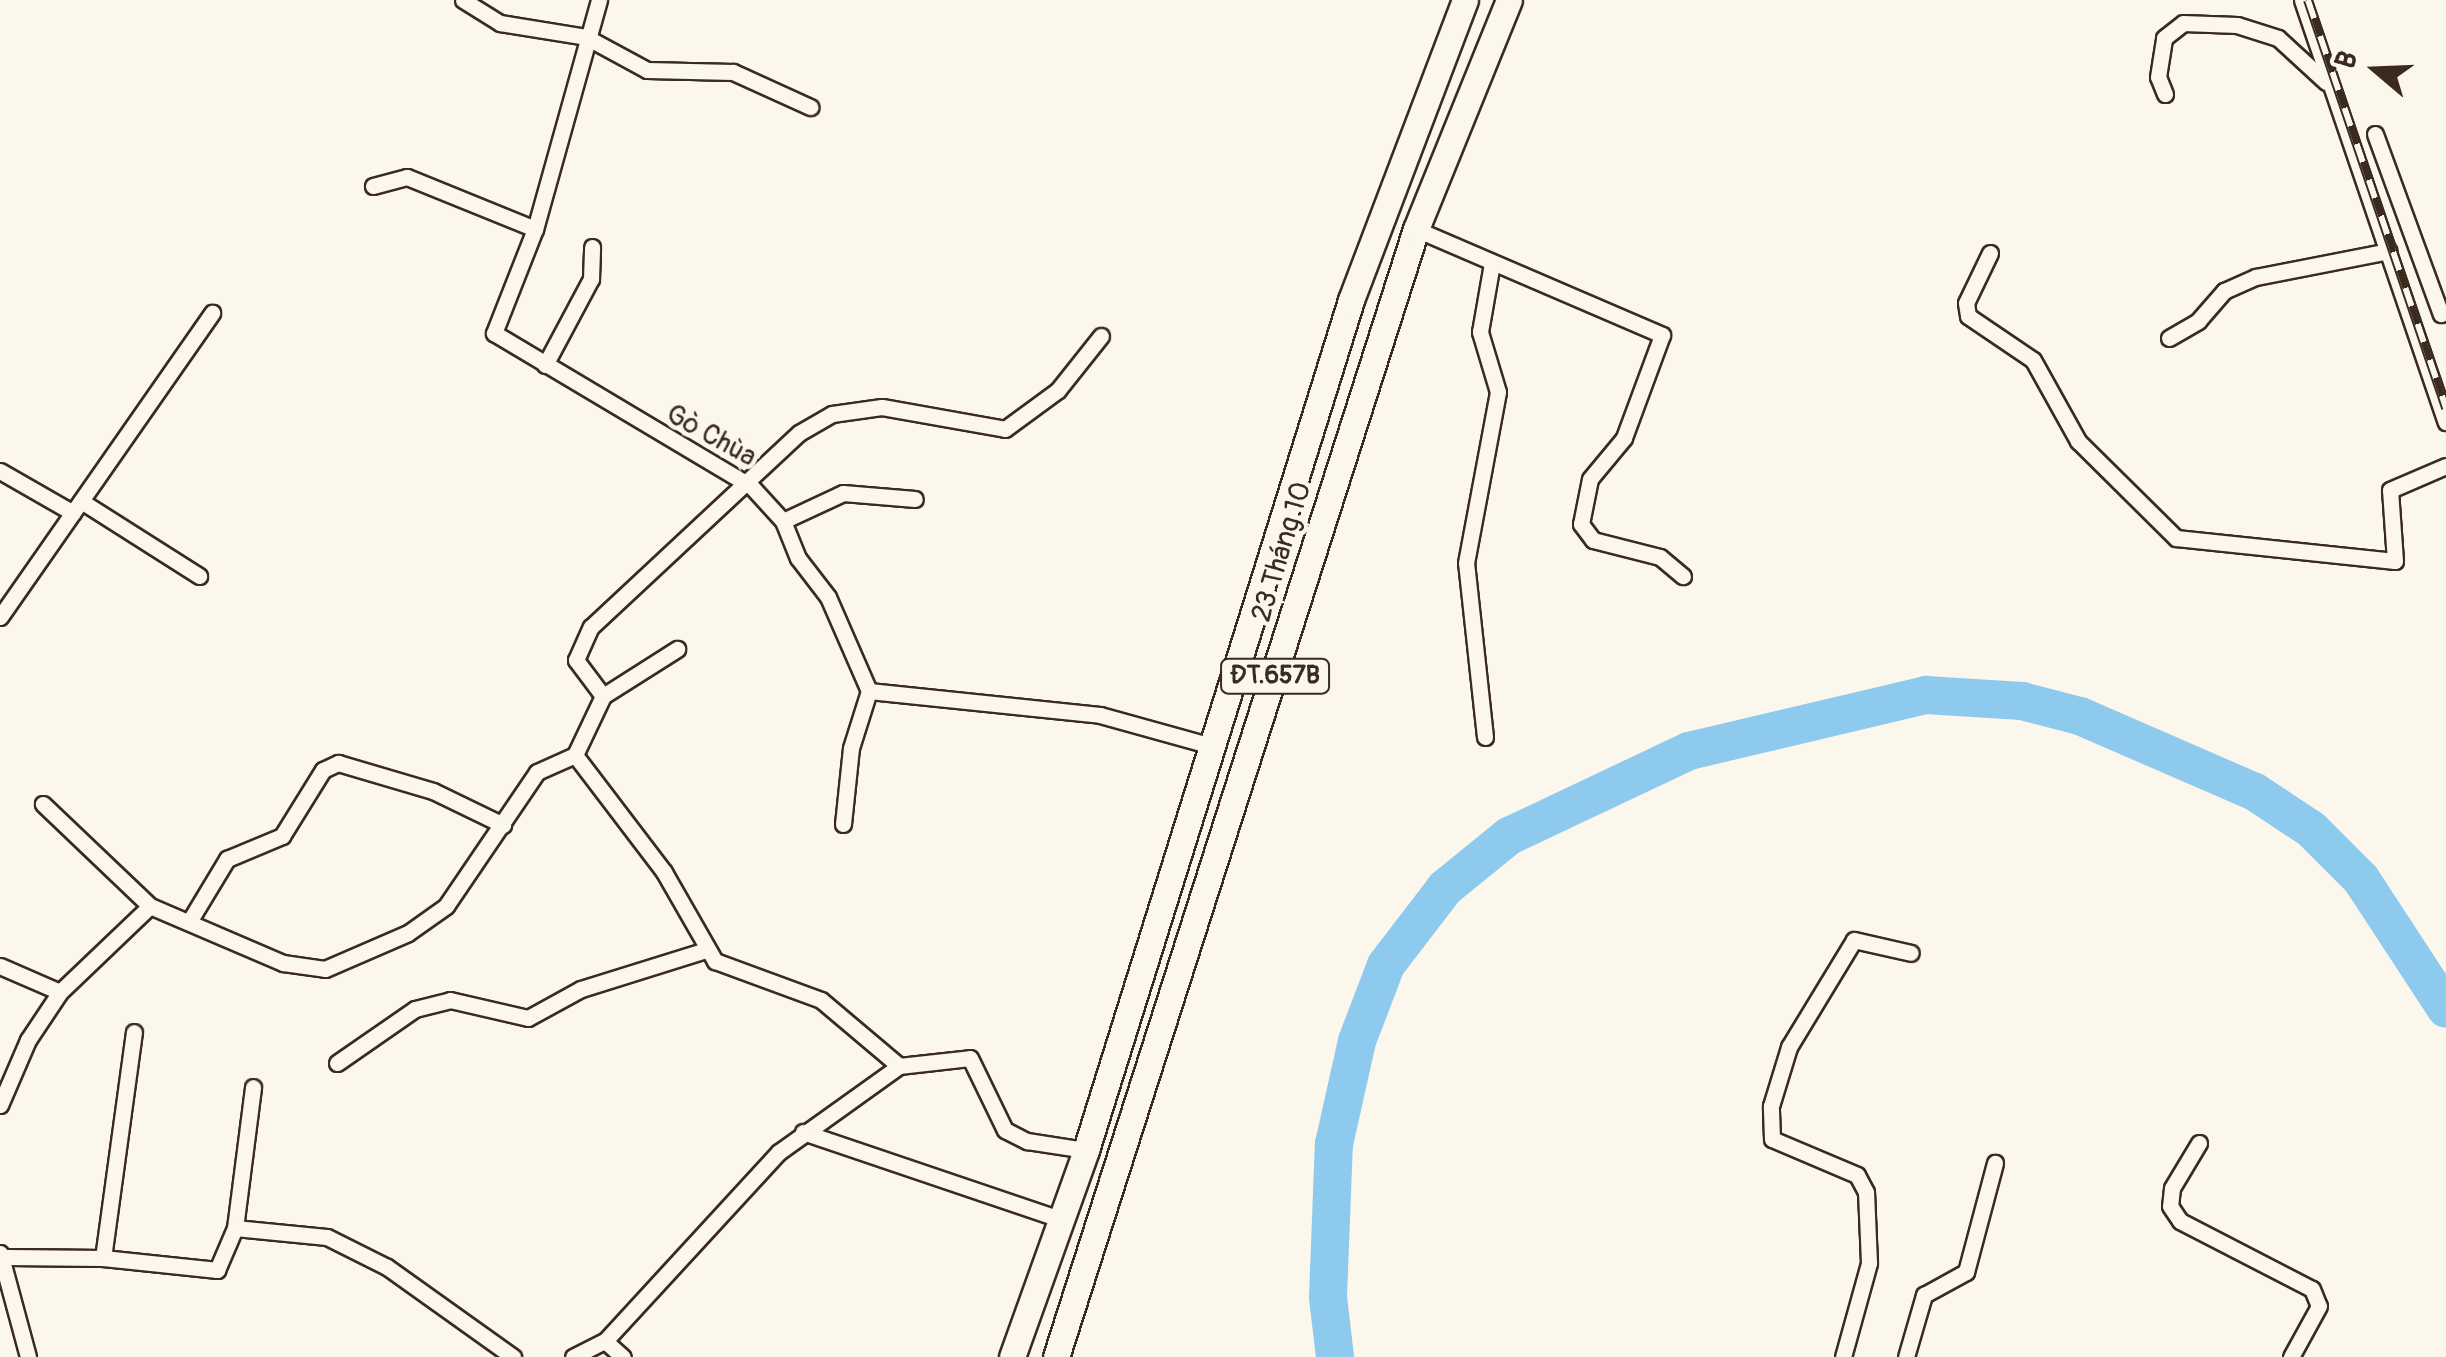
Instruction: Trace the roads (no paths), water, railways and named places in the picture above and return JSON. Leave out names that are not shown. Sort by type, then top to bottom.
[{"type":"main road","name":"23 Tháng 10","points":[[1012,1357],[1086,1150],[1350,300],[1465,0]]},
{"type":"main road","name":"23 Tháng 10","points":[[1056,1357],[1416,229],[1509,0]]},
{"type":"street","points":[[463,0],[500,22],[586,37],[647,70],[732,72],[810,107]]},
{"type":"street","name":"Gò Chùa","points":[[598,0],[534,229],[494,333],[751,486],[783,521],[798,558],[840,620],[869,691]]},
{"type":"street","points":[[2302,0],[2446,422]]},
{"type":"street","points":[[2165,94],[2158,77],[2164,38],[2183,23],[2237,25],[2278,38],[2330,84]]},
{"type":"street","points":[[2375,134],[2440,314]]},
{"type":"street","points":[[373,186],[408,177],[534,229]]},
{"type":"street","points":[[1416,229],[1662,335],[1624,438],[1590,479],[1581,524],[1593,540],[1660,557],[1683,576]]},
{"type":"street","points":[[546,365],[591,279],[592,247]]},
{"type":"street","points":[[2169,338],[2198,321],[2224,291],[2256,277],[2388,251]]},
{"type":"street","points":[[1990,253],[1966,302],[1968,316],[2033,360],[2078,441],[2176,538],[2395,561],[2390,490],[2446,466]]},
{"type":"street","points":[[1485,737],[1466,563],[1498,392],[1480,332],[1492,263]]},
{"type":"street","points":[[0,617],[212,313]]},
{"type":"street","points":[[602,696],[576,660],[579,644],[751,486],[799,433],[856,408],[900,408],[1005,429],[1022,424],[1101,336]]},
{"type":"street","points":[[0,470],[77,507],[199,576]]},
{"type":"street","points":[[783,521],[843,493],[915,499]]},
{"type":"street","points":[[43,804],[150,906],[283,964],[325,968],[436,914],[503,826],[536,772],[574,755],[602,696],[677,649]]},
{"type":"street","points":[[843,824],[851,748],[869,691],[1100,715],[1212,746]]},
{"type":"street","points":[[574,755],[664,872],[703,951]]},
{"type":"street","points":[[190,922],[227,859],[282,836],[323,770],[338,763],[433,792],[503,826]]},
{"type":"street","points":[[0,1105],[28,1040],[60,992],[150,906]]},
{"type":"street","points":[[1843,1357],[1869,1263],[1866,1192],[1857,1175],[1772,1139],[1771,1106],[1789,1047],[1854,940],[1911,953]]},
{"type":"street","points":[[336,1063],[414,1009],[450,1000],[528,1018],[581,989],[703,951],[821,1000],[899,1066]]},
{"type":"street","points":[[0,966],[60,992]]},
{"type":"street","points":[[103,1258],[134,1032]]},
{"type":"street","points":[[573,1357],[606,1341],[804,1132],[899,1066],[970,1058],[1005,1130],[1027,1142],[1086,1150]]},
{"type":"street","points":[[28,1357],[20,1309],[3,1255],[103,1258],[216,1270],[235,1228],[253,1087]]},
{"type":"street","points":[[804,1132],[1060,1219]]},
{"type":"street","points":[[2200,1142],[2172,1188],[2170,1206],[2180,1220],[2312,1289],[2320,1306],[2291,1357]]},
{"type":"street","points":[[1906,1357],[1924,1295],[1966,1272],[1996,1163]]},
{"type":"street","points":[[235,1228],[296,1230],[356,1249],[513,1357]]},
{"type":"street","points":[[0,1309],[20,1309]]},
{"type":"street","points":[[606,1341],[623,1357]]},
{"type":"waterway","points":[[1335,1357],[1328,1297],[1334,1144],[1357,1041],[1386,965],[1445,888],[1509,836],[1689,751],[1926,695],[2022,701],[2080,716],[2255,792],[2311,829],[2361,879],[2446,1009]]},
{"type":"railway","points":[[2308,0],[2446,408]]}]
